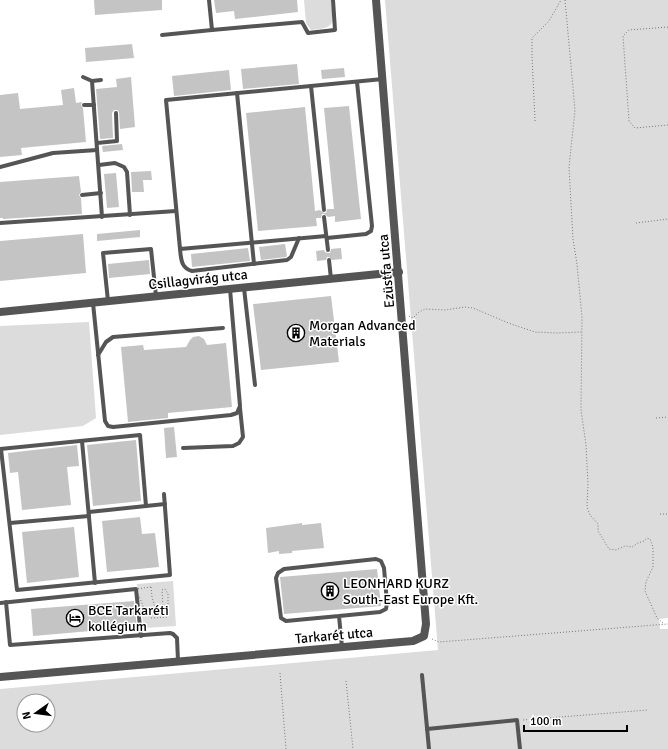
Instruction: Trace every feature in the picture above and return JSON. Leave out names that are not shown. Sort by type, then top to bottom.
[{"type":"street","name":"Ezüstfa utca","points":[[376,0],[399,272],[426,624],[424,636]]},
{"type":"street","name":"Csillagvirág utca","points":[[0,312],[399,272]]},
{"type":"street","name":"Tarkarét utca","points":[[0,677],[413,641],[424,636]]},
{"type":"lane","points":[[209,0],[212,30]]},
{"type":"lane","points":[[162,35],[302,22],[308,33],[335,30],[333,0]]},
{"type":"lane","points":[[83,77],[92,81],[101,80]]},
{"type":"lane","points":[[299,238],[291,258],[289,259],[192,271],[187,270],[183,265],[180,249],[166,100],[383,79]]},
{"type":"lane","points":[[92,81],[102,217]]},
{"type":"lane","points":[[180,249],[299,238],[366,234],[372,226],[357,82]]},
{"type":"lane","points":[[311,86],[324,210]]},
{"type":"lane","points":[[237,93],[254,264]]},
{"type":"lane","points":[[84,105],[94,104]]},
{"type":"lane","points":[[97,143],[117,141],[116,113]]},
{"type":"lane","points":[[0,167],[53,153],[97,150]]},
{"type":"lane","points":[[99,165],[115,163],[124,167],[127,172],[130,215]]},
{"type":"lane","points":[[82,194],[101,193]]},
{"type":"lane","points":[[0,223],[176,211]]},
{"type":"lane","points":[[324,217],[328,250]]},
{"type":"lane","points":[[108,301],[103,253],[151,249],[156,296]]},
{"type":"lane","points":[[328,260],[330,279]]},
{"type":"lane","points":[[244,287],[255,385]]},
{"type":"lane","points":[[183,448],[233,446],[239,443],[243,437],[230,289]]},
{"type":"lane","points":[[93,302],[105,421],[110,427],[231,416],[237,413],[240,406]]},
{"type":"lane","points":[[98,355],[106,342],[113,337],[223,328]]},
{"type":"lane","points":[[146,506],[140,435],[0,449],[17,590],[170,575],[164,494]]},
{"type":"lane","points":[[82,440],[95,583]]},
{"type":"lane","points":[[10,523],[165,504]]},
{"type":"lane","points":[[376,559],[381,561],[384,568],[387,603],[386,609],[380,612],[339,616],[286,621],[282,620],[280,616],[276,578],[278,573],[284,569],[376,559]]},
{"type":"lane","points":[[0,603],[136,589],[141,636]]},
{"type":"lane","points":[[6,602],[10,645],[173,634],[177,638],[178,661]]},
{"type":"lane","points":[[339,616],[342,647]]},
{"type":"lane","points":[[422,675],[429,749]]},
{"type":"lane","points":[[427,729],[517,720],[520,749]]},
{"type":"path","points":[[535,121],[532,38],[549,21],[561,0]]},
{"type":"path","points":[[565,0],[575,110],[569,167],[573,239],[582,317],[581,410],[586,445],[588,511],[598,524],[598,531],[609,549],[616,550],[625,546],[632,546],[644,541],[648,537],[652,542],[654,556],[653,568],[646,582],[645,591],[657,618],[664,624]]},
{"type":"path","points":[[668,27],[629,30],[623,36],[629,121],[635,128],[668,125]]},
{"type":"path","points":[[636,223],[668,219]]},
{"type":"path","points":[[402,311],[412,318],[425,309],[445,310],[466,307],[474,308],[511,324],[535,332],[582,332]]},
{"type":"path","points":[[656,418],[668,417]]},
{"type":"path","points":[[660,514],[668,514]]},
{"type":"path","points":[[151,587],[156,612],[163,608],[162,590],[166,589],[168,594],[168,617],[151,618],[146,613],[136,589],[151,587]]},
{"type":"path","points":[[424,636],[440,642],[668,624]]},
{"type":"path","points":[[280,673],[286,749]]},
{"type":"path","points":[[346,681],[353,749]]},
{"type":"path","points":[[517,720],[648,710]]},
{"type":"shaded area","points":[[304,0],[331,0],[332,23],[325,28],[311,30],[306,23]]},
{"type":"shaded area","points":[[385,0],[668,0],[668,618],[659,619],[660,629],[668,629],[668,749],[0,749],[0,689],[438,650]]},
{"type":"shaded area","points":[[89,322],[96,418],[83,426],[0,435],[0,326]]},
{"type":"shaded area","points":[[173,581],[176,626],[144,628],[137,584]]},
{"type":"building","points":[[94,0],[162,0],[162,10],[95,15]]},
{"type":"building","points":[[214,0],[297,0],[298,12],[235,19],[234,11],[216,13]]},
{"type":"building","points":[[132,44],[134,58],[86,62],[85,48]]},
{"type":"building","points":[[297,64],[299,84],[243,89],[241,69]]},
{"type":"building","points":[[344,68],[345,77],[322,79],[321,70]]},
{"type":"building","points":[[229,70],[231,90],[174,96],[172,76]]},
{"type":"building","points":[[131,77],[135,127],[120,129],[119,112],[114,110],[112,113],[113,138],[100,139],[96,89],[117,87],[116,79]]},
{"type":"building","points":[[74,88],[76,103],[82,102],[81,105],[83,108],[86,142],[21,148],[22,155],[0,157],[0,95],[18,93],[20,109],[63,105],[61,90]]},
{"type":"building","points":[[349,106],[361,219],[335,222],[335,216],[328,217],[322,214],[321,218],[316,218],[317,226],[258,231],[246,113],[305,107],[315,211],[320,210],[326,213],[327,209],[334,209],[324,108]]},
{"type":"building","points":[[122,144],[123,150],[103,152],[102,146]]},
{"type":"building","points":[[151,171],[152,180],[143,180],[144,192],[132,192],[131,172]]},
{"type":"building","points":[[116,173],[119,207],[107,208],[104,174]]},
{"type":"building","points":[[79,176],[81,192],[79,195],[81,198],[82,214],[0,218],[0,182]]},
{"type":"building","points":[[140,230],[140,237],[97,241],[97,234]]},
{"type":"building","points":[[83,234],[86,273],[0,281],[0,241]]},
{"type":"building","points":[[285,244],[286,257],[261,260],[259,247]]},
{"type":"building","points":[[248,248],[250,261],[192,267],[191,254]]},
{"type":"building","points":[[341,248],[342,259],[332,260],[327,257],[326,260],[317,261],[316,251],[324,250],[325,252],[330,253],[331,249]]},
{"type":"building","points":[[149,260],[150,274],[109,278],[108,264]]},
{"type":"building","name":"Morgan Advanced Materials","points":[[331,296],[339,362],[261,370],[253,304]]},
{"type":"building","points":[[199,336],[204,339],[207,345],[226,343],[232,407],[168,413],[168,418],[128,422],[121,347],[143,345],[144,350],[186,347],[193,337]]},
{"type":"building","points":[[174,427],[177,457],[166,458],[164,428]]},
{"type":"building","points":[[136,440],[141,501],[93,506],[87,445]]},
{"type":"building","points":[[77,445],[79,466],[67,467],[71,505],[22,510],[18,472],[10,473],[8,453]]},
{"type":"building","points":[[140,517],[142,534],[155,533],[159,567],[107,572],[102,521]]},
{"type":"building","points":[[302,523],[302,525],[321,523],[324,548],[292,551],[292,553],[279,554],[279,551],[268,553],[266,528]]},
{"type":"building","points":[[74,527],[79,577],[27,583],[22,532]]},
{"type":"building","name":"LEONHARD KURZ South-East Europe Kft.","points":[[377,569],[381,606],[284,614],[280,577]]},
{"type":"building","points":[[134,601],[137,627],[33,636],[31,609]]},
{"type":"place","name":"Morgan Advanced Materials","points":[[296,333]]},
{"type":"place","name":"LEONHARD KURZ South-East Europe Kft.","points":[[330,591]]},
{"type":"place","name":"BCE Tarkaréti kollégium","points":[[75,618]]}]
